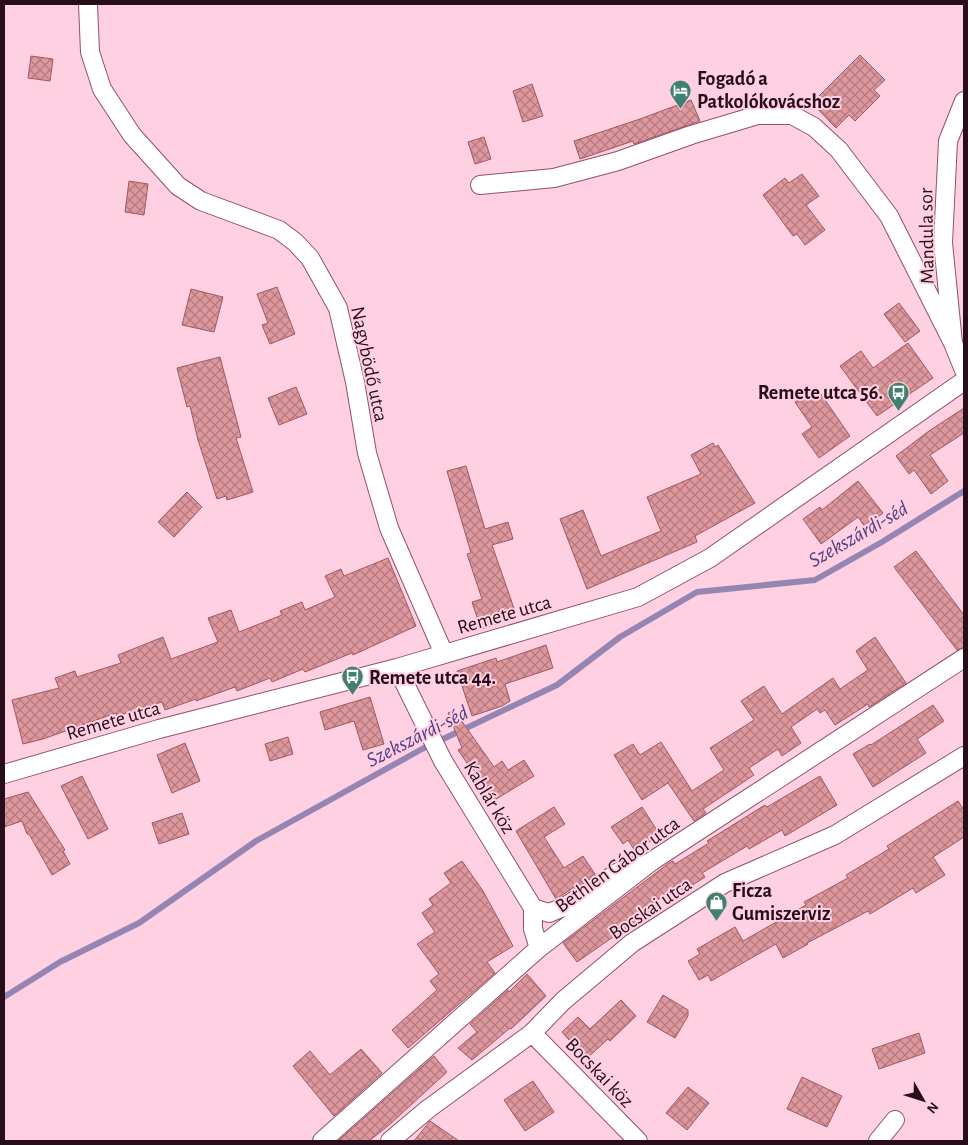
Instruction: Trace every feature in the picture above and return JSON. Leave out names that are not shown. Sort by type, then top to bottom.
[{"type":"street","name":"Nagybödő utca","points":[[88,4],[90,52],[102,89],[132,136],[178,186],[201,201],[279,230],[295,242],[310,258],[338,308],[355,382],[367,453],[389,528],[444,654]]},
{"type":"street","name":"Mandula sor","points":[[964,101],[948,141],[943,243],[953,343],[964,370]]},
{"type":"street","points":[[480,185],[554,178],[618,161],[691,135],[758,115],[792,115],[814,127],[840,150],[890,216],[953,343]]},
{"type":"street","name":"Remete utca","points":[[4,774],[159,729],[397,668],[638,597],[710,558],[964,380]]},
{"type":"street","name":"Bethlen Gábor utca","points":[[322,1141],[539,948],[652,861],[964,658]]},
{"type":"street","name":"Kablár köz","points":[[397,668],[443,761],[533,908],[533,929],[539,948]]},
{"type":"street","name":"Bocskai utca","points":[[390,1141],[428,1109],[532,1033],[563,1001],[640,938],[725,883],[835,834],[964,756]]},
{"type":"street","points":[[533,908],[549,913],[566,906],[620,870],[652,861]]},
{"type":"street","name":"Bocskai köz","points":[[532,1033],[638,1141]]},
{"type":"street","points":[[878,1141],[895,1120]]},
{"type":"building","points":[[860,55],[885,80],[874,90],[880,96],[855,121],[849,115],[836,128],[812,103]]},
{"type":"building","points":[[31,56],[53,59],[50,81],[28,78]]},
{"type":"building","points":[[532,84],[543,116],[523,122],[513,91]]},
{"type":"building","points":[[691,100],[700,121],[634,144],[633,141],[580,159],[574,141]]},
{"type":"building","points":[[484,137],[491,159],[475,164],[468,142]]},
{"type":"building","points":[[802,174],[819,196],[806,205],[825,230],[805,245],[797,234],[793,236],[763,195],[785,178],[789,183]]},
{"type":"building","points":[[129,181],[148,184],[144,215],[125,212]]},
{"type":"building","points":[[277,287],[295,334],[270,344],[262,325],[268,323],[257,294]]},
{"type":"building","points":[[191,289],[223,297],[214,332],[182,325]]},
{"type":"building","points":[[899,303],[920,331],[905,342],[884,314]]},
{"type":"building","points":[[908,343],[933,378],[877,416],[840,366],[861,351],[873,368]]},
{"type":"building","points":[[220,357],[241,437],[236,438],[253,492],[227,500],[226,496],[217,499],[198,440],[190,406],[187,407],[177,368]]},
{"type":"building","points":[[296,387],[307,414],[279,425],[268,398]]},
{"type":"building","points":[[816,387],[850,436],[819,458],[802,434],[812,427],[795,402]]},
{"type":"building","points":[[964,408],[964,433],[930,455],[948,481],[931,494],[914,470],[909,474],[896,456]]},
{"type":"building","points":[[713,443],[715,447],[718,445],[755,503],[695,536],[697,542],[587,589],[560,519],[583,510],[601,556],[661,531],[647,497],[701,474],[691,455]]},
{"type":"building","points":[[466,466],[485,529],[508,522],[513,539],[492,545],[517,617],[481,629],[472,602],[482,599],[467,554],[471,553],[447,471]]},
{"type":"building","points":[[858,481],[883,513],[865,527],[858,517],[821,544],[803,519],[820,507],[822,510]]},
{"type":"building","points":[[187,492],[202,507],[174,537],[158,522]]},
{"type":"building","points":[[916,551],[964,615],[964,648],[957,650],[894,567]]},
{"type":"building","points":[[388,558],[416,626],[353,655],[352,653],[305,672],[303,669],[272,682],[270,678],[237,691],[235,687],[165,710],[162,702],[117,716],[116,713],[43,739],[23,744],[12,700],[59,688],[55,678],[75,671],[77,677],[121,663],[118,655],[163,637],[171,659],[218,642],[208,618],[231,610],[239,632],[282,615],[280,611],[302,602],[305,610],[335,597],[325,576],[341,569],[344,576]]},
{"type":"building","points":[[875,637],[906,683],[869,707],[868,704],[835,725],[825,710],[820,713],[817,709],[791,727],[801,743],[782,756],[778,749],[749,768],[754,775],[703,809],[706,813],[694,821],[668,783],[642,800],[614,755],[633,744],[640,755],[661,742],[692,791],[724,770],[710,748],[754,720],[741,701],[764,686],[782,714],[833,678],[840,689],[868,670],[856,651]]},
{"type":"building","points":[[546,645],[553,668],[505,684],[510,701],[502,706],[472,716],[457,671],[496,658],[497,662]]},
{"type":"building","points":[[370,697],[384,744],[363,750],[354,721],[325,730],[320,712]]},
{"type":"building","points":[[933,705],[944,721],[917,739],[926,753],[873,787],[853,754],[871,745]]},
{"type":"building","points":[[454,710],[494,767],[502,761],[508,770],[524,760],[534,776],[493,801],[471,765],[469,766],[458,750],[462,748],[448,713]]},
{"type":"building","points":[[288,737],[293,754],[270,761],[265,744]]},
{"type":"building","points":[[185,743],[200,781],[172,793],[157,755]]},
{"type":"building","points":[[82,776],[108,829],[88,839],[61,786]]},
{"type":"building","points":[[820,776],[837,805],[785,836],[782,830],[749,849],[747,846],[702,873],[705,877],[683,891],[680,886],[649,905],[652,910],[577,962],[563,943],[669,863],[673,861],[675,864],[709,843],[707,841],[765,805],[767,807]]},
{"type":"building","points":[[28,792],[65,850],[63,851],[70,864],[52,875],[29,834],[27,834],[22,821],[4,827],[4,799]]},
{"type":"building","points":[[958,801],[964,810],[964,837],[933,857],[945,875],[916,893],[913,888],[870,914],[868,911],[807,943],[783,958],[776,944],[711,981],[708,975],[699,980],[688,961],[700,954],[697,949],[735,927],[743,941],[806,905],[804,902],[848,878],[846,875],[889,849],[887,846]]},
{"type":"building","points":[[554,807],[565,824],[544,837],[564,868],[583,856],[595,874],[556,899],[516,831]]},
{"type":"building","points":[[642,807],[660,835],[635,851],[628,840],[623,844],[611,827]]},
{"type":"building","points":[[182,813],[189,834],[159,844],[152,823]]},
{"type":"building","points":[[462,861],[483,891],[513,946],[487,962],[495,973],[408,1048],[392,1030],[437,990],[430,981],[439,974],[417,944],[435,932],[422,913],[433,905],[429,899],[451,883],[444,873]]},
{"type":"building","points":[[527,974],[546,996],[511,1029],[472,1060],[458,1048],[477,1032],[470,1024],[508,990],[509,992]]},
{"type":"building","points":[[663,995],[688,1010],[688,1016],[675,1038],[647,1022]]},
{"type":"building","points":[[621,1000],[636,1016],[610,1041],[608,1039],[586,1059],[562,1032],[578,1017],[590,1029]]},
{"type":"building","points":[[919,1033],[925,1053],[879,1069],[872,1049]]},
{"type":"building","points":[[361,1049],[382,1073],[334,1116],[293,1066],[310,1051],[330,1075]]},
{"type":"building","points":[[434,1056],[447,1072],[389,1125],[369,1141],[338,1141]]},
{"type":"building","points":[[802,1077],[842,1096],[827,1127],[787,1109]]},
{"type":"building","points":[[533,1081],[554,1112],[525,1131],[504,1100]]},
{"type":"building","points":[[688,1087],[709,1103],[687,1130],[666,1113]]},
{"type":"building","points":[[430,1121],[459,1141],[414,1141]]},
{"type":"waterway","name":"Szekszárdi-séd","points":[[4,997],[60,962],[139,923],[256,841],[422,749],[557,685],[620,637],[697,592],[815,580],[882,542],[964,491]]},
{"type":"place","name":"Fogadó a Patkolókovácshoz","points":[[681,109]]},
{"type":"place","name":"Remete utca 56.","points":[[899,411]]},
{"type":"place","name":"Remete utca 44.","points":[[353,696]]},
{"type":"place","name":"Ficza Gumiszerviz","points":[[716,921]]}]
